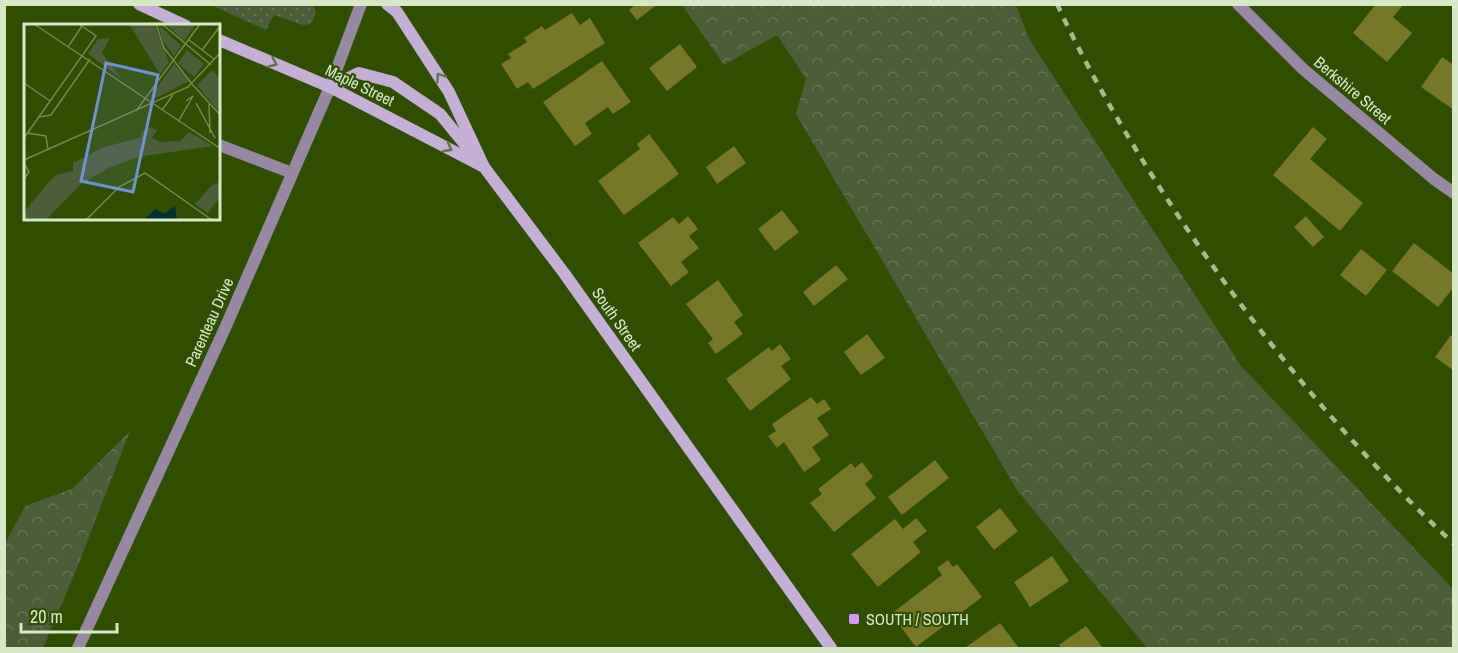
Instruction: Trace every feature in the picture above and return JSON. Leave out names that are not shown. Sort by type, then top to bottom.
[{"type":"main road","points":[[138,4],[182,24]]},
{"type":"main road","name":"South Street","points":[[387,4],[397,12],[449,92],[484,167],[564,273],[831,648]]},
{"type":"main road","name":"Maple Street","points":[[220,40],[330,87],[484,167]]},
{"type":"main road","points":[[330,87],[359,74],[393,82],[440,114],[484,167]]},
{"type":"street","name":"Parenteau Drive","points":[[78,648],[226,326],[330,87],[361,4]]},
{"type":"street","name":"Berkshire Street","points":[[1238,4],[1302,69],[1454,193]]},
{"type":"street","points":[[220,145],[292,173]]},
{"type":"green space","points":[[211,5],[313,5],[316,12],[311,24],[303,25],[274,15],[266,30]]},
{"type":"green space","points":[[682,5],[1016,5],[1029,39],[1241,366],[1453,589],[1453,648],[1147,648],[1017,490],[796,114],[806,79],[777,35],[724,65]]},
{"type":"green space","points":[[130,431],[43,648],[5,648],[5,544],[25,506],[72,489]]},
{"type":"building","points":[[636,4],[658,4],[637,20],[629,10]]},
{"type":"building","points":[[1376,4],[1404,4],[1393,17],[1412,33],[1387,62],[1353,33]]},
{"type":"building","points":[[572,13],[580,25],[590,18],[605,43],[533,89],[528,82],[517,89],[501,64],[511,58],[508,54],[527,42],[524,38],[542,26],[545,30]]},
{"type":"building","points":[[680,44],[697,67],[667,91],[649,68]]},
{"type":"building","points":[[1442,57],[1454,65],[1454,110],[1421,87]]},
{"type":"building","points":[[602,61],[631,102],[613,114],[608,107],[585,123],[592,134],[575,146],[543,102]]},
{"type":"building","points":[[1313,127],[1327,139],[1310,159],[1363,203],[1340,231],[1273,175]]},
{"type":"building","points":[[649,134],[679,174],[624,215],[598,181],[640,149],[637,144]]},
{"type":"building","points":[[734,146],[746,163],[717,184],[706,167]]},
{"type":"building","points":[[782,210],[799,232],[775,251],[758,229]]},
{"type":"building","points":[[688,216],[698,229],[689,236],[699,248],[681,262],[689,272],[671,286],[638,243],[673,217],[679,224]]},
{"type":"building","points":[[1306,216],[1324,237],[1313,247],[1294,227]]},
{"type":"building","points":[[1414,243],[1454,274],[1454,287],[1438,307],[1392,271]]},
{"type":"building","points":[[1361,249],[1387,270],[1366,296],[1340,275]]},
{"type":"building","points":[[836,265],[848,279],[814,306],[803,292]]},
{"type":"building","points":[[718,280],[743,315],[734,322],[743,334],[716,354],[708,343],[713,339],[686,304]]},
{"type":"building","points":[[867,334],[885,358],[861,375],[844,352]]},
{"type":"building","points":[[1451,335],[1454,337],[1454,371],[1435,357]]},
{"type":"building","points":[[780,344],[791,359],[781,366],[791,379],[750,411],[726,379],[769,347],[772,351]]},
{"type":"building","points":[[811,397],[817,404],[824,399],[831,409],[817,418],[829,435],[812,447],[821,460],[804,472],[784,442],[777,448],[768,436],[776,431],[772,424]]},
{"type":"building","points":[[935,460],[949,478],[902,515],[888,497]]},
{"type":"building","points":[[862,462],[873,477],[865,484],[876,498],[834,532],[810,503],[822,494],[818,489],[851,463],[855,468]]},
{"type":"building","points":[[1000,508],[1018,531],[994,550],[976,527]]},
{"type":"building","points":[[916,518],[927,531],[913,542],[921,552],[878,587],[851,554],[895,519],[903,529]]},
{"type":"building","points":[[1052,556],[1069,581],[1030,607],[1014,582]]},
{"type":"building","points":[[948,560],[953,567],[957,564],[982,597],[916,647],[891,614],[942,575],[937,568]]},
{"type":"building","points":[[1000,623],[1019,648],[965,648]]},
{"type":"building","points":[[1086,626],[1103,648],[1062,648],[1059,645]]},
{"type":"railway","points":[[1057,4],[1084,59],[1130,139],[1179,217],[1241,305],[1342,429],[1415,507],[1454,544]]},
{"type":"place","name":"SOUTH / SOUTH","points":[[854,619]]}]
